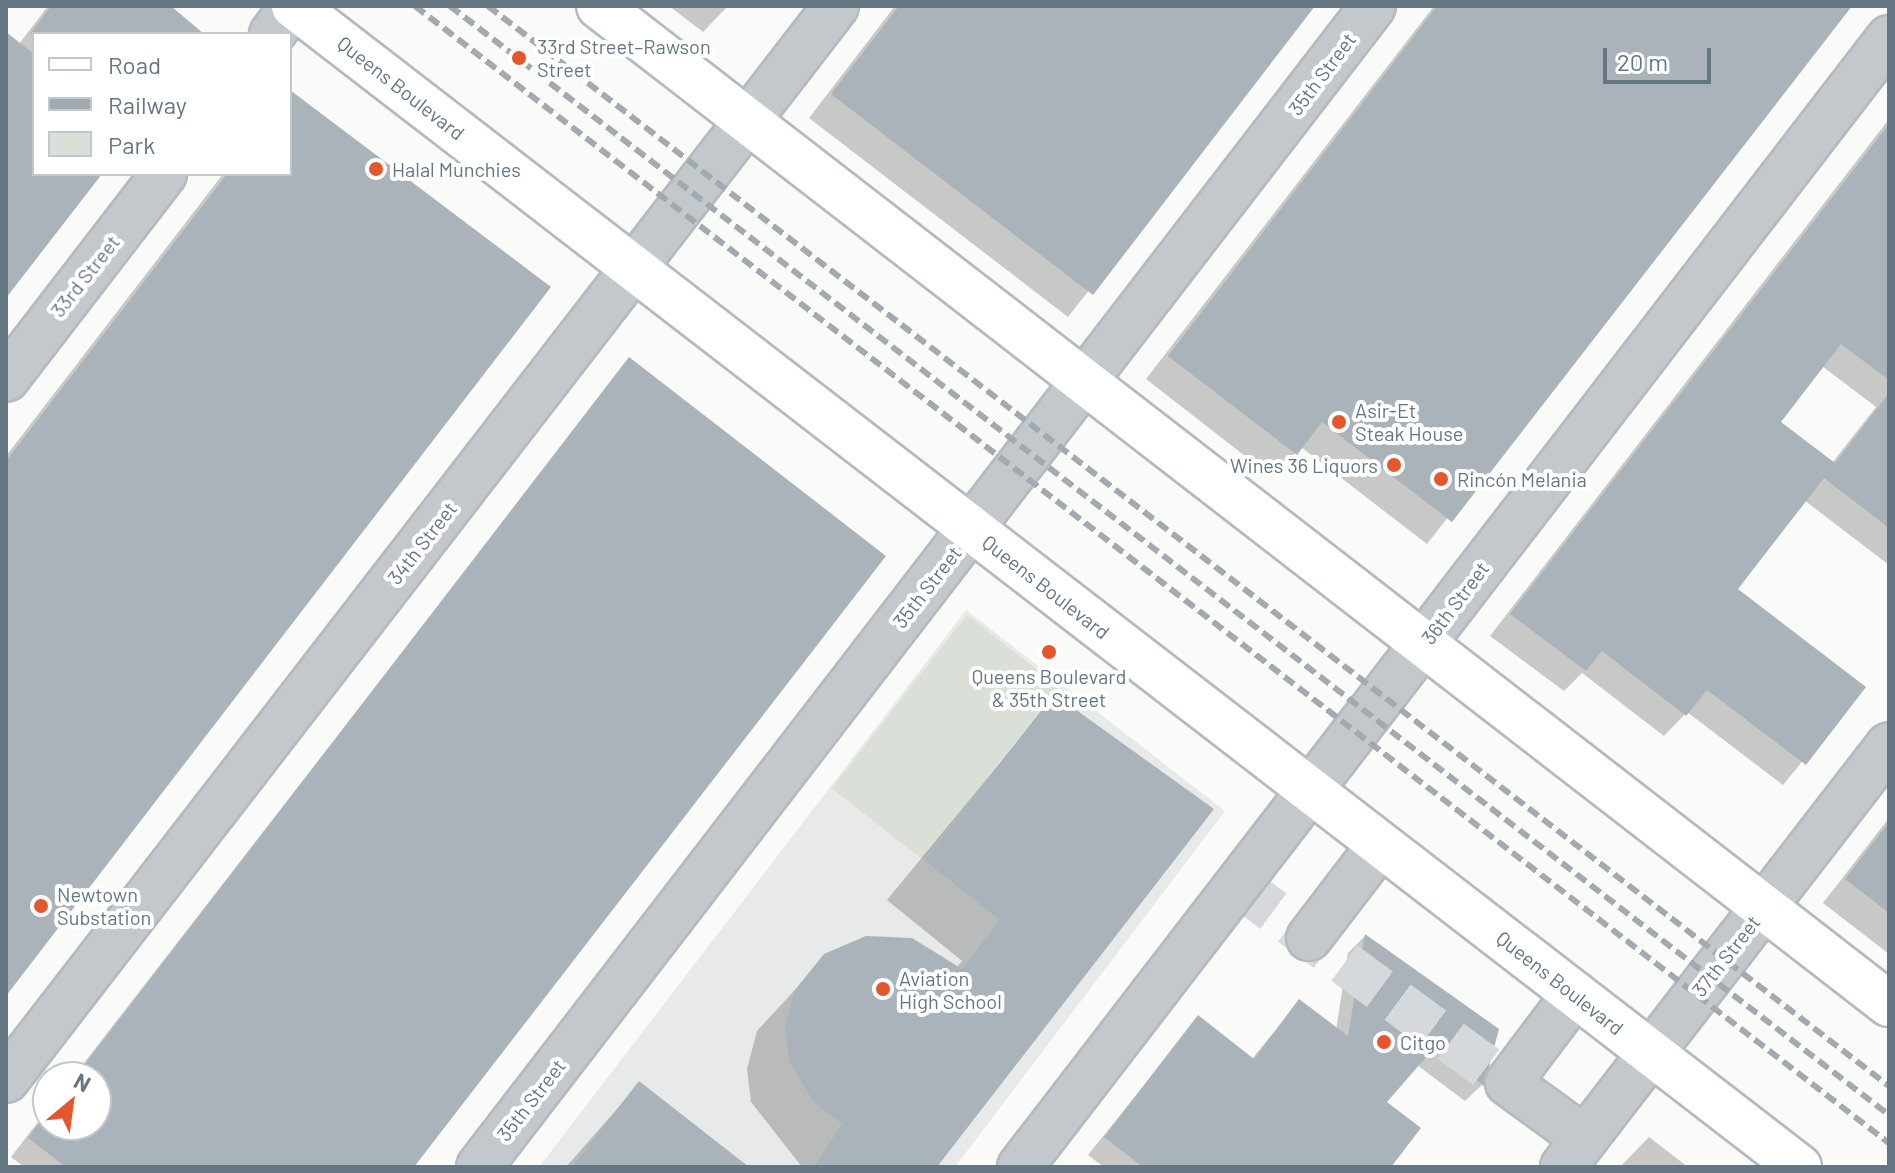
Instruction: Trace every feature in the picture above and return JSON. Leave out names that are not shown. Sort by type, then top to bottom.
[{"type":"main road","name":"Queens Boulevard","points":[[294,6],[1799,1167]]},
{"type":"main road","points":[[599,6],[1889,1004]]},
{"type":"street","points":[[274,32],[294,6]]},
{"type":"street","name":"34th Street","points":[[6,1080],[836,6]]},
{"type":"street","name":"35th Street","points":[[479,1167],[1087,384],[1373,6]]},
{"type":"street","name":"36th Street","points":[[1020,1167],[1889,38]]},
{"type":"street","name":"33rd Street","points":[[6,379],[162,176]]},
{"type":"street","name":"37th Street","points":[[1574,1153],[1889,745]]},
{"type":"street","points":[[1309,938],[1380,845]]},
{"type":"street","points":[[1574,1153],[1508,1083],[1575,994]]},
{"type":"shaded area","name":"Aviation High School","points":[[966,610],[1225,811],[955,1167],[539,1167]]},
{"type":"green space","points":[[967,615],[1058,686],[923,860],[832,788]]},
{"type":"building","points":[[51,6],[171,6],[202,32],[32,32],[30,34]]},
{"type":"building","points":[[899,6],[1315,6],[1093,295],[831,94]]},
{"type":"building","points":[[1437,6],[1852,6],[1452,522],[1322,422],[1297,455],[1168,356]]},
{"type":"building","points":[[6,32],[32,52],[32,176],[100,176],[6,298]]},
{"type":"building","points":[[292,92],[551,287],[6,996],[6,461],[225,176],[292,176]]},
{"type":"building","points":[[1889,124],[1889,380],[1841,344],[1781,422],[1835,463],[1889,393],[1889,528],[1824,478],[1738,589],[1866,687],[1806,765],[1707,690],[1686,716],[1602,651],[1586,671],[1510,614]]},
{"type":"building","points":[[629,357],[886,556],[414,1167],[66,1167],[28,1138],[32,1133],[32,1141],[112,1141],[112,1061],[87,1061]]},
{"type":"building","points":[[1054,694],[1214,809],[937,1167],[814,1167],[842,1124],[814,1102],[790,1063],[785,1028],[795,990],[824,954],[866,936],[912,938],[962,969],[1000,920],[924,860]]},
{"type":"building","points":[[1889,822],[1889,913],[1845,879]]},
{"type":"building","points":[[1365,934],[1499,1029],[1484,1086],[1434,1048],[1387,1102],[1421,1128],[1391,1167],[1143,1167],[1104,1137],[1198,1015],[1254,1059],[1299,999],[1348,1036]]},
{"type":"building","points":[[639,1081],[749,1167],[572,1167]]},
{"type":"tunnel","points":[[1238,885],[1508,1083]]},
{"type":"railway","points":[[415,6],[1889,1143]]},
{"type":"railway","points":[[450,6],[1889,1115]]},
{"type":"railway","points":[[488,6],[1889,1086]]},
{"type":"place","name":"33rd Street–Rawson Street","points":[[519,58]]},
{"type":"place","name":"Halal Munchies","points":[[376,169]]},
{"type":"place","name":"Asir-Et Steak House","points":[[1339,422]]},
{"type":"place","name":"Wines 36 Liquors","points":[[1394,465]]},
{"type":"place","name":"Rincón Melania","points":[[1441,479]]},
{"type":"place","name":"Queens Boulevard & 35th Street","points":[[1049,652]]},
{"type":"place","name":"Newtown Substation","points":[[41,906]]},
{"type":"place","name":"Aviation High School","points":[[883,989]]},
{"type":"place","name":"Citgo","points":[[1384,1042]]}]
